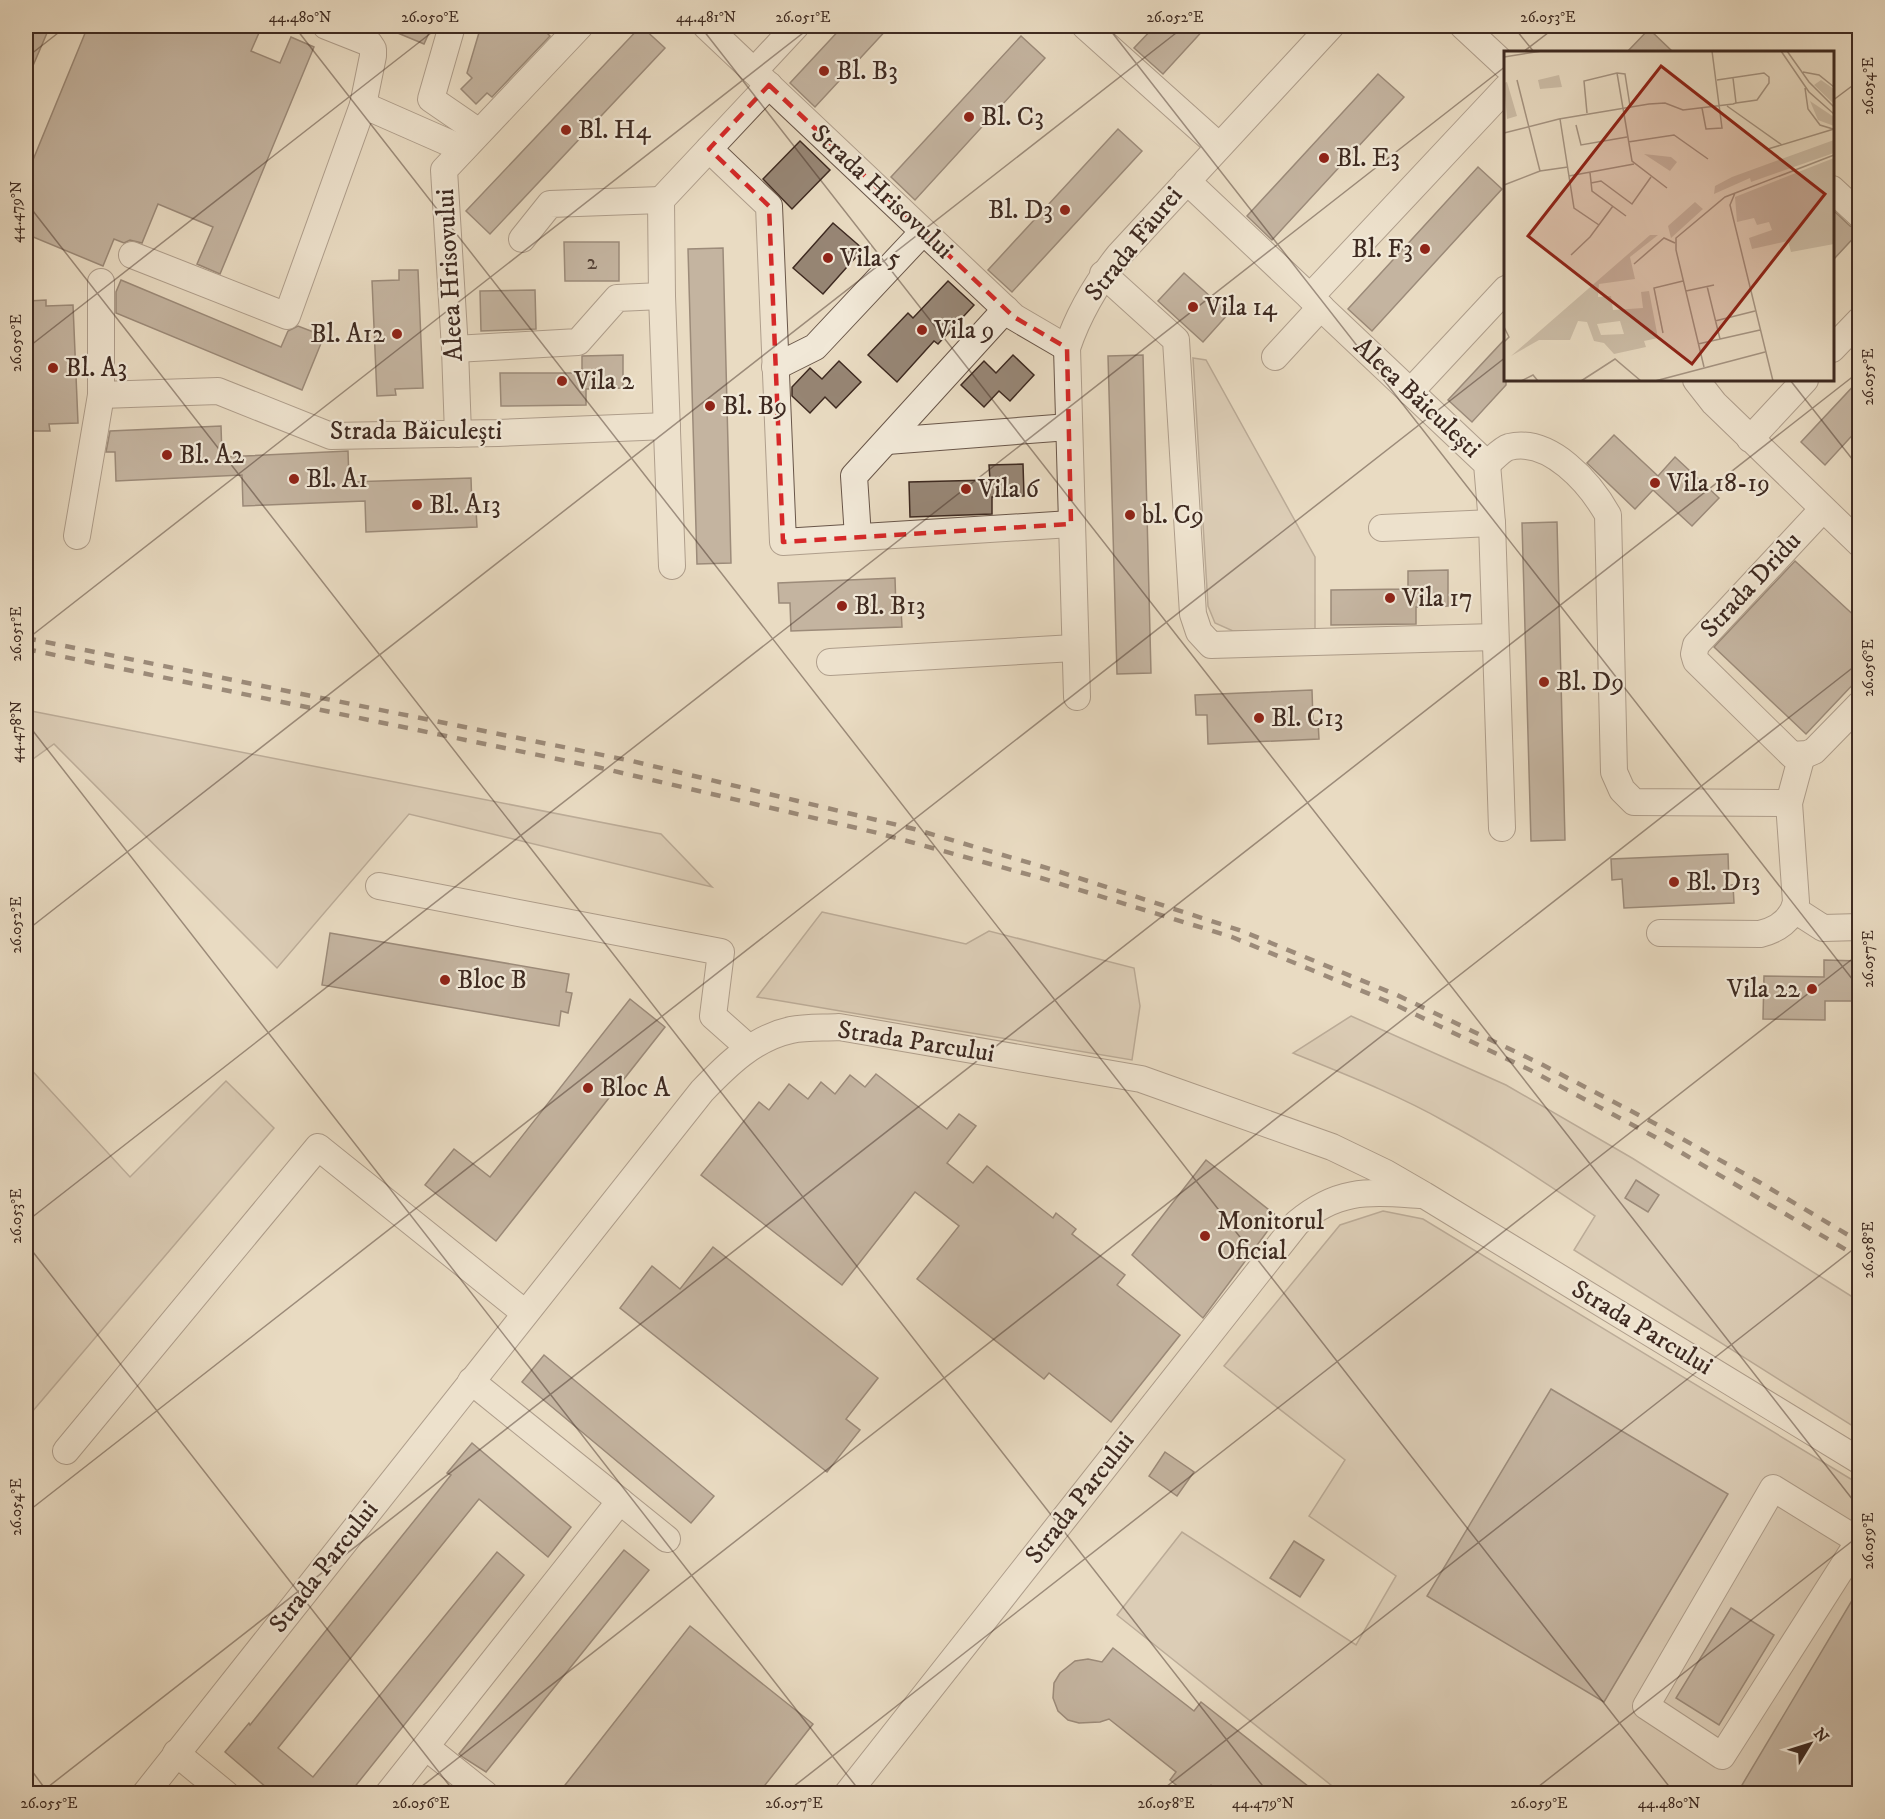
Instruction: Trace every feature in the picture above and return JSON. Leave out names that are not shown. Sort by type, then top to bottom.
[{"type":"street","points":[[132,255],[287,316],[363,105],[373,56],[373,49],[369,43],[326,26]]},
{"type":"street","points":[[452,26],[431,99],[471,141]]},
{"type":"street","name":"Aleea Hrisovului","points":[[458,434],[444,170],[580,26]]},
{"type":"street","name":"Strada Hrisovului","points":[[706,26],[1014,317],[1067,348]]},
{"type":"street","points":[[672,566],[662,296],[661,200],[709,149],[796,26]]},
{"type":"street","points":[[1085,26],[1219,146]]},
{"type":"street","name":"Strada Făurei","points":[[1077,697],[1067,348],[1081,311],[1104,274],[1331,26]]},
{"type":"street","points":[[1463,26],[1504,64]]},
{"type":"street","points":[[1275,357],[1316,302],[1504,90]]},
{"type":"street","points":[[363,105],[471,141]]},
{"type":"street","points":[[709,149],[769,206],[783,542],[1071,524]]},
{"type":"street","name":"Aleea Băiculești","points":[[1187,181],[1487,464],[1492,523],[1502,828]]},
{"type":"street","points":[[1834,190],[1860,215]]},
{"type":"street","points":[[522,239],[550,204],[661,200]]},
{"type":"street","points":[[775,366],[815,347],[923,232]]},
{"type":"street","points":[[1104,274],[1176,340],[1193,614],[1199,632],[1211,645],[1496,637]]},
{"type":"street","points":[[77,536],[100,395],[101,282]]},
{"type":"street","points":[[1410,392],[1504,291]]},
{"type":"street","points":[[455,349],[578,342],[617,298],[662,296]]},
{"type":"street","points":[[858,537],[854,476],[1006,309]]},
{"type":"street","points":[[1834,349],[1860,320]]},
{"type":"street","points":[[1697,381],[1714,403],[1822,509],[1855,532]]},
{"type":"street","points":[[1750,439],[1803,381]]},
{"type":"street","name":"Strada Băiculești","points":[[100,395],[218,391],[331,436],[667,426]]},
{"type":"street","points":[[887,441],[1069,427]]},
{"type":"street","points":[[1487,464],[1508,447],[1536,447],[1562,460],[1598,498],[1608,515],[1614,772],[1622,790],[1634,802],[1789,803]]},
{"type":"street","name":"Strada Dridu","points":[[1802,755],[1789,753],[1696,661],[1694,651],[1696,645],[1822,509]]},
{"type":"street","points":[[1382,528],[1492,523]]},
{"type":"street","points":[[830,662],[1074,648]]},
{"type":"street","points":[[1660,933],[1760,934],[1772,932],[1783,924],[1794,910],[1797,894],[1789,803],[1802,755],[1818,748],[1860,704]]},
{"type":"street","points":[[379,886],[721,952],[713,1016],[749,1048]]},
{"type":"street","points":[[1794,910],[1823,928],[1860,927]]},
{"type":"street","name":"Strada Parcului","points":[[145,1794],[702,1091],[749,1048],[790,1030],[838,1027],[1141,1079],[1332,1147],[1386,1173],[1424,1195],[1860,1461]]},
{"type":"street","points":[[66,1451],[318,1147],[525,1313]]},
{"type":"street","name":"Strada Parcului","points":[[847,1794],[1298,1223],[1324,1203],[1342,1197],[1385,1193],[1424,1195]]},
{"type":"street","points":[[471,1382],[667,1539]]},
{"type":"street","points":[[1773,1488],[1859,1540],[1722,1756],[1646,1706],[1773,1488]]},
{"type":"street","points":[[388,1794],[620,1501]]},
{"type":"street","points":[[426,1747],[485,1794]]},
{"type":"street","points":[[176,1753],[226,1794]]},
{"type":"highlighted area","points":[[769,85],[1014,317],[1067,348],[1071,524],[783,542],[769,206],[709,149]]},
{"type":"shaded area","points":[[1193,358],[1206,360],[1315,557],[1315,631],[1233,631],[1215,623],[1208,606]]},
{"type":"shaded area","points":[[26,710],[661,834],[712,887],[409,814],[277,968],[54,744],[26,764]]},
{"type":"shaded area","points":[[822,912],[966,944],[989,931],[1134,968],[1140,1006],[1132,1060],[757,997]]},
{"type":"shaded area","points":[[1351,1016],[1506,1085],[1632,1158],[1859,1301],[1859,1430],[1574,1250],[1595,1216],[1501,1155],[1426,1111],[1293,1053]]},
{"type":"shaded area","points":[[26,1064],[130,1177],[226,1081],[274,1128],[26,1419]]},
{"type":"shaded area","points":[[1383,1211],[1423,1219],[1859,1484],[1859,1793],[1341,1793],[1117,1615],[1182,1532],[1356,1645],[1396,1576],[1309,1516],[1345,1460],[1224,1366],[1340,1225]]},
{"type":"building","points":[[26,26],[50,26],[26,82]]},
{"type":"building","points":[[88,26],[262,26],[251,51],[280,63],[291,37],[314,47],[220,274],[197,264],[213,227],[158,204],[142,243],[130,240],[124,243],[114,239],[103,266],[26,234],[26,177]]},
{"type":"building","points":[[381,26],[432,26],[424,44]]},
{"type":"building","points":[[481,26],[540,26],[550,36],[492,97],[487,93],[476,104],[461,89],[472,78],[467,73]]},
{"type":"building","name":"Bl. H4","points":[[641,26],[665,48],[490,234],[466,211]]},
{"type":"building","name":"Bl. B3","points":[[843,26],[890,26],[815,107],[790,83]]},
{"type":"building","points":[[1155,26],[1207,26],[1163,74],[1134,48]]},
{"type":"building","points":[[1649,29],[1672,51],[1628,51]]},
{"type":"building","name":"Bl. C3","points":[[1021,36],[1045,58],[915,200],[891,177]]},
{"type":"building","name":"Bl. E3","points":[[1378,74],[1404,97],[1272,240],[1247,216]]},
{"type":"building","name":"Bl. D3","points":[[1118,129],[1142,151],[1012,292],[988,270]]},
{"type":"building","points":[[800,141],[830,170],[792,209],[763,179]]},
{"type":"building","name":"Bl. F3","points":[[1478,167],[1502,189],[1372,331],[1348,309]]},
{"type":"building","points":[[1834,211],[1850,226],[1860,231],[1834,259]]},
{"type":"building","name":"Vila 5","points":[[833,223],[863,249],[823,294],[793,268]]},
{"type":"building","points":[[564,242],[619,242],[619,281],[565,281]]},
{"type":"building","name":"Bl. B9","points":[[723,248],[731,563],[697,564],[688,249]]},
{"type":"building","name":"Bl. A12","points":[[399,270],[418,270],[423,388],[395,389],[396,395],[377,396],[372,281],[399,280]]},
{"type":"building","name":"Vila 14","points":[[1184,273],[1229,313],[1203,342],[1158,301]]},
{"type":"building","points":[[121,280],[281,347],[288,331],[298,326],[324,336],[302,390],[116,313],[116,292]]},
{"type":"building","name":"Vila 9","points":[[948,281],[974,305],[938,344],[934,341],[897,382],[868,355],[908,313],[913,318]]},
{"type":"building","points":[[535,290],[536,329],[481,331],[480,291]]},
{"type":"building","name":"Bl. A3","points":[[46,300],[46,306],[73,305],[78,423],[49,424],[50,431],[33,431],[28,301]]},
{"type":"building","points":[[1504,340],[1504,381],[1506,385],[1472,422],[1448,400]]},
{"type":"building","name":"Vila 2","points":[[623,355],[623,388],[586,389],[586,405],[501,406],[500,373],[582,373],[582,356]]},
{"type":"building","points":[[1013,355],[1034,375],[1010,401],[999,391],[984,407],[961,385],[984,361],[996,373]]},
{"type":"building","name":"bl. C9","points":[[1143,355],[1151,673],[1117,674],[1108,356]]},
{"type":"building","points":[[839,361],[861,382],[836,408],[825,397],[810,413],[792,396],[792,387],[810,368],[822,379]]},
{"type":"building","points":[[1860,379],[1860,427],[1825,465],[1801,442]]},
{"type":"building","points":[[221,426],[222,457],[348,451],[349,482],[471,478],[472,509],[476,509],[477,527],[366,532],[365,501],[243,506],[242,475],[116,481],[115,452],[106,452],[110,431]]},
{"type":"building","name":"Vila 18-19","points":[[1614,435],[1658,476],[1675,457],[1719,498],[1692,526],[1653,490],[1635,509],[1587,463]]},
{"type":"building","name":"Vila 6","points":[[1023,464],[1024,496],[992,497],[992,514],[910,517],[909,482],[990,480],[989,465]]},
{"type":"building","name":"Bl. D9","points":[[1557,522],[1565,840],[1531,841],[1522,523]]},
{"type":"building","points":[[1795,561],[1860,621],[1860,677],[1806,734],[1714,647]]},
{"type":"building","name":"Vila 17","points":[[1448,570],[1448,606],[1416,607],[1416,624],[1331,625],[1331,590],[1408,589],[1408,571]]},
{"type":"building","name":"Bl. B13","points":[[895,578],[896,609],[901,609],[902,627],[791,631],[790,603],[779,603],[778,583]]},
{"type":"building","name":"Bl. C13","points":[[1312,690],[1313,721],[1318,721],[1319,739],[1208,744],[1207,715],[1196,715],[1195,695]]},
{"type":"building","name":"Bl. D13","points":[[1728,854],[1729,885],[1733,885],[1734,903],[1624,908],[1622,879],[1612,880],[1611,859]]},
{"type":"building","name":"Bloc B","points":[[330,933],[569,974],[566,992],[572,993],[568,1013],[561,1011],[559,1026],[322,985]]},
{"type":"building","name":"Vila 22","points":[[1824,960],[1860,961],[1860,1001],[1825,1001],[1825,1020],[1763,1019],[1764,976],[1824,977]]},
{"type":"building","name":"Bloc A","points":[[630,999],[665,1027],[496,1241],[425,1185],[454,1149],[490,1177]]},
{"type":"building","points":[[876,1074],[947,1129],[959,1114],[976,1126],[947,1163],[973,1183],[987,1166],[1053,1218],[1056,1213],[1076,1229],[1072,1234],[1125,1275],[1117,1285],[1180,1335],[1111,1422],[1049,1373],[1044,1379],[917,1279],[959,1226],[915,1192],[842,1285],[701,1175],[759,1102],[769,1110],[789,1084],[808,1099],[821,1082],[835,1094],[850,1075],[865,1087]]},
{"type":"building","name":"Monitorul Oficial","points":[[1206,1160],[1278,1217],[1203,1318],[1132,1255]]},
{"type":"building","points":[[1636,1180],[1659,1195],[1648,1212],[1625,1198]]},
{"type":"building","points":[[713,1247],[878,1378],[846,1419],[860,1430],[827,1472],[620,1308],[652,1266],[680,1289]]},
{"type":"building","points":[[544,1355],[714,1496],[691,1523],[522,1382]]},
{"type":"building","points":[[1551,1389],[1728,1494],[1604,1702],[1427,1596]]},
{"type":"building","points":[[472,1443],[571,1527],[548,1557],[479,1499],[278,1748],[313,1777],[497,1552],[524,1575],[349,1794],[274,1794],[225,1752],[249,1723],[250,1725],[451,1475],[447,1473]]},
{"type":"building","points":[[1165,1452],[1194,1472],[1177,1496],[1149,1476]]},
{"type":"building","points":[[1294,1541],[1324,1560],[1300,1597],[1270,1578]]},
{"type":"building","points":[[624,1550],[649,1570],[486,1772],[464,1758],[459,1754]]},
{"type":"building","points":[[1860,1587],[1860,1794],[1756,1794],[1742,1785]]},
{"type":"building","points":[[1731,1608],[1774,1635],[1719,1725],[1676,1698]]},
{"type":"building","points":[[690,1626],[813,1724],[758,1794],[558,1794]]},
{"type":"building","points":[[1113,1648],[1194,1711],[1201,1702],[1318,1794],[1222,1794],[1211,1785],[1204,1794],[1187,1794],[1170,1780],[1176,1772],[1109,1719],[1079,1723],[1068,1720],[1058,1711],[1053,1698],[1054,1683],[1060,1673],[1075,1661],[1088,1659],[1102,1662]]},
{"type":"railway","points":[[26,638],[632,761],[914,829],[1054,870],[1242,931],[1397,995],[1539,1063],[1654,1123],[1860,1242]]},
{"type":"railway","points":[[26,649],[601,768],[878,833],[1041,878],[1232,937],[1396,1005],[1532,1071],[1655,1137],[1860,1258]]},
{"type":"place","name":"Bl. B3","points":[[824,71]]},
{"type":"place","name":"Bl. C3","points":[[969,117]]},
{"type":"place","name":"Bl. H4","points":[[566,130]]},
{"type":"place","name":"Bl. E3","points":[[1324,158]]},
{"type":"place","name":"Bl. D3","points":[[1065,210]]},
{"type":"place","name":"Bl. F3","points":[[1425,249]]},
{"type":"place","name":"Vila 5","points":[[828,258]]},
{"type":"place","name":"Vila 14","points":[[1193,307]]},
{"type":"place","name":"Vila 9","points":[[922,330]]},
{"type":"place","name":"Bl. A12","points":[[397,334]]},
{"type":"place","name":"Bl. A3","points":[[53,368]]},
{"type":"place","name":"Vila 2","points":[[562,381]]},
{"type":"place","name":"Bl. B9","points":[[710,406]]},
{"type":"place","name":"Bl. A2","points":[[167,455]]},
{"type":"place","name":"Bl. A1","points":[[294,479]]},
{"type":"place","name":"Vila 18-19","points":[[1655,483]]},
{"type":"place","name":"Vila 6","points":[[966,489]]},
{"type":"place","name":"Bl. A13","points":[[417,505]]},
{"type":"place","name":"bl. C9","points":[[1130,515]]},
{"type":"place","name":"Vila 17","points":[[1390,598]]},
{"type":"place","name":"Bl. B13","points":[[842,606]]},
{"type":"place","name":"Bl. D9","points":[[1544,682]]},
{"type":"place","name":"Bl. C13","points":[[1259,718]]},
{"type":"place","name":"Bl. D13","points":[[1674,882]]},
{"type":"place","name":"Bloc B","points":[[445,980]]},
{"type":"place","name":"Vila 22","points":[[1812,989]]},
{"type":"place","name":"Bloc A","points":[[588,1088]]},
{"type":"place","name":"Monitorul Oficial","points":[[1205,1236]]}]
